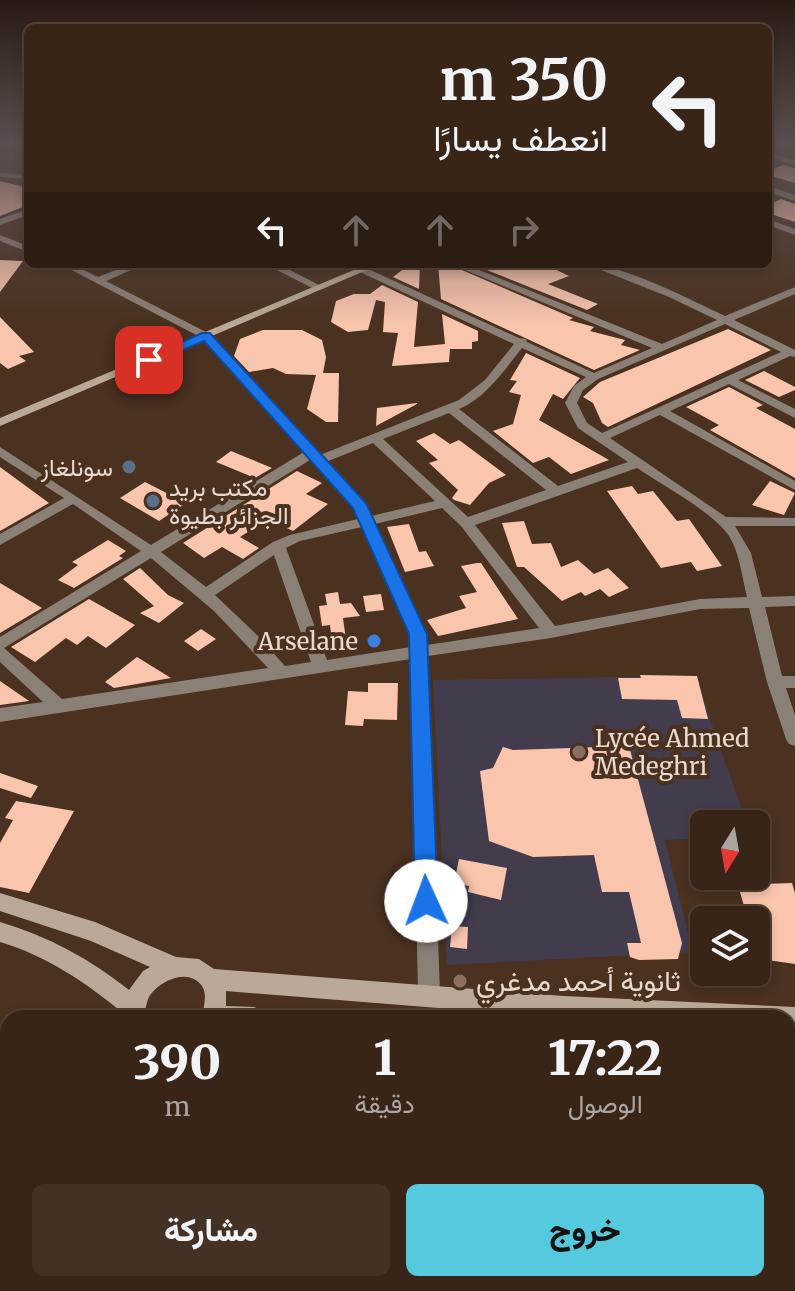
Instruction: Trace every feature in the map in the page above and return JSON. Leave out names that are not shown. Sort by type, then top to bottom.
[{"type":"main road","points":[[0,422],[367,268]]},
{"type":"main road","points":[[0,902],[84,928],[172,966],[194,967],[211,979],[216,990],[215,1010]]},
{"type":"main road","points":[[0,932],[65,957],[93,974],[128,1010]]},
{"type":"main road","points":[[135,1010],[142,986],[172,966]]},
{"type":"main road","points":[[211,979],[627,1010]]},
{"type":"street","points":[[0,222],[24,213]]},
{"type":"street","points":[[772,223],[795,232]]},
{"type":"street","points":[[0,238],[24,247]]},
{"type":"street","points":[[74,268],[206,336],[360,507],[415,627],[419,652],[429,994]]},
{"type":"street","points":[[99,280],[130,268]]},
{"type":"street","points":[[278,268],[320,288]]},
{"type":"street","points":[[466,268],[663,348]]},
{"type":"street","points":[[601,268],[727,319],[792,353]]},
{"type":"street","points":[[363,270],[522,341],[594,377]]},
{"type":"street","points":[[795,290],[594,377],[574,393],[572,409],[582,425],[722,521],[744,553],[752,600],[795,739]]},
{"type":"street","points":[[0,644],[152,550],[315,456],[375,438],[451,409],[482,389],[522,341]]},
{"type":"street","points":[[600,438],[792,353]]},
{"type":"street","points":[[730,380],[795,414]]},
{"type":"street","points":[[451,409],[557,492]]},
{"type":"street","points":[[662,411],[795,486]]},
{"type":"street","points":[[375,438],[466,523],[551,632]]},
{"type":"street","points":[[2,454],[152,550],[207,594],[258,643],[282,673]]},
{"type":"street","points":[[466,523],[638,463]]},
{"type":"street","points":[[0,540],[73,499]]},
{"type":"street","points":[[207,594],[278,545],[444,503]]},
{"type":"street","points":[[722,521],[795,522]]},
{"type":"street","points":[[278,545],[321,667]]},
{"type":"street","points":[[0,715],[551,632],[700,604],[795,601]]},
{"type":"street","points":[[0,653],[59,706]]},
{"type":"street","points":[[775,682],[795,682]]},
{"type":"shaded area","name":"Lycée Ahmed Medeghri","points":[[695,676],[742,810],[690,810],[690,839],[665,840],[690,940],[690,952],[447,965],[433,680]]},
{"type":"building","points":[[0,203],[24,203],[24,207],[0,216]]},
{"type":"building","points":[[772,203],[795,204],[795,222],[772,214]]},
{"type":"building","points":[[0,260],[23,261],[0,292]]},
{"type":"building","points":[[405,268],[420,268],[419,289],[393,277]]},
{"type":"building","points":[[438,268],[457,268],[573,318],[569,320],[594,327],[590,331],[625,340],[621,345],[640,350],[594,370],[441,299]]},
{"type":"building","points":[[482,268],[552,268],[569,276],[548,284],[598,304],[587,310]]},
{"type":"building","points":[[382,285],[418,302],[414,347],[445,344],[442,314],[478,331],[478,341],[472,342],[472,349],[450,349],[449,362],[392,366],[398,333],[383,332],[385,302],[376,300],[368,330],[348,332],[331,322],[336,301],[354,294],[370,294]]},
{"type":"building","points":[[0,317],[34,352],[19,356],[26,361],[8,369],[0,363]]},
{"type":"building","points":[[728,329],[771,350],[608,427],[602,423],[593,403],[583,397],[600,382]]},
{"type":"building","points":[[263,330],[302,330],[322,340],[326,357],[323,373],[339,373],[338,422],[326,422],[307,409],[316,375],[286,374],[273,368],[249,372],[234,356],[240,339]]},
{"type":"building","points":[[526,353],[580,378],[563,399],[553,394],[539,420],[609,460],[571,474],[549,457],[533,463],[493,431],[513,424],[521,395],[509,392],[517,381],[510,380]]},
{"type":"building","points":[[764,371],[795,387],[795,390],[779,397],[745,380]]},
{"type":"building","points":[[729,387],[763,405],[756,408],[795,429],[795,478],[710,430],[719,425],[686,407]]},
{"type":"building","points":[[417,404],[376,426],[377,408]]},
{"type":"building","points":[[434,433],[450,444],[459,440],[506,475],[489,483],[470,505],[454,500],[452,498],[458,490],[429,463],[438,460],[416,441]]},
{"type":"building","points":[[231,451],[272,468],[255,478],[216,462]]},
{"type":"building","points":[[0,467],[49,503],[0,531]]},
{"type":"building","points":[[297,471],[322,483],[306,494],[328,504],[293,531],[268,519],[240,537],[259,548],[243,559],[222,547],[204,558],[183,543]]},
{"type":"building","points":[[770,481],[795,493],[784,515],[752,505]]},
{"type":"building","name":"مكتب بريد الجزائر بطيوة","points":[[145,482],[186,503],[159,521],[120,498]]},
{"type":"building","points":[[632,486],[638,494],[653,491],[677,521],[689,519],[722,566],[697,571],[691,562],[661,568],[607,491]]},
{"type":"building","points":[[524,521],[532,544],[551,543],[561,567],[578,560],[594,574],[608,568],[629,588],[609,597],[600,589],[585,596],[581,592],[562,601],[524,567],[517,567],[502,523]]},
{"type":"building","points":[[409,524],[419,552],[426,551],[434,566],[405,572],[387,527]]},
{"type":"building","points":[[108,540],[126,551],[119,556],[123,558],[74,588],[58,580],[78,565],[72,562]]},
{"type":"building","points":[[481,563],[518,619],[438,636],[427,620],[466,608],[459,596],[477,592],[461,566]]},
{"type":"building","points":[[140,568],[168,595],[184,603],[159,623],[140,613],[154,606],[123,579]]},
{"type":"building","points":[[0,583],[42,608],[0,633]]},
{"type":"building","points":[[338,592],[340,604],[351,603],[360,616],[343,618],[346,640],[332,641],[330,625],[322,626],[319,606],[327,605],[325,594]]},
{"type":"building","points":[[381,594],[384,610],[366,612],[363,596]]},
{"type":"building","points":[[89,599],[135,625],[106,648],[88,636],[77,645],[66,638],[35,662],[11,647]]},
{"type":"building","points":[[201,629],[216,639],[198,651],[184,641]]},
{"type":"building","points":[[137,657],[171,678],[114,688],[105,682]]},
{"type":"building","points":[[640,675],[697,676],[708,719],[682,718],[677,700],[622,699],[618,678],[641,678]]},
{"type":"building","points":[[0,681],[29,701],[0,705]]},
{"type":"building","points":[[368,683],[398,683],[397,720],[364,719],[363,726],[345,725],[348,691],[368,692]]},
{"type":"building","points":[[629,746],[682,943],[678,959],[639,960],[630,957],[627,943],[641,943],[629,892],[602,892],[594,855],[533,857],[489,841],[480,771],[493,768],[503,747],[513,750]]},
{"type":"building","points":[[0,773],[38,786],[31,798],[0,788]]},
{"type":"building","points":[[16,801],[74,811],[29,893],[0,887],[0,843],[13,820],[5,818]]},
{"type":"building","points":[[459,859],[507,868],[501,900],[468,892],[469,886],[454,883]]},
{"type":"building","points":[[792,883],[795,893],[795,964],[770,960],[770,906],[744,906],[739,890],[770,890],[770,884]]},
{"type":"building","points":[[452,926],[468,927],[467,949],[450,947]]},
{"type":"place","name":"سونلغاز","points":[[129,467]]},
{"type":"place","name":"مكتب بريد الجزائر بطيوة","points":[[153,501]]},
{"type":"place","name":"Arselane","points":[[374,641]]},
{"type":"place","name":"Lycée Ahmed Medeghri","points":[[579,752]]},
{"type":"place","name":"ثانوية أحمد مدغري","points":[[460,981]]},
{"type":"route","points":[[149,360],[206,336],[360,507],[418,634],[426,901]]}]
